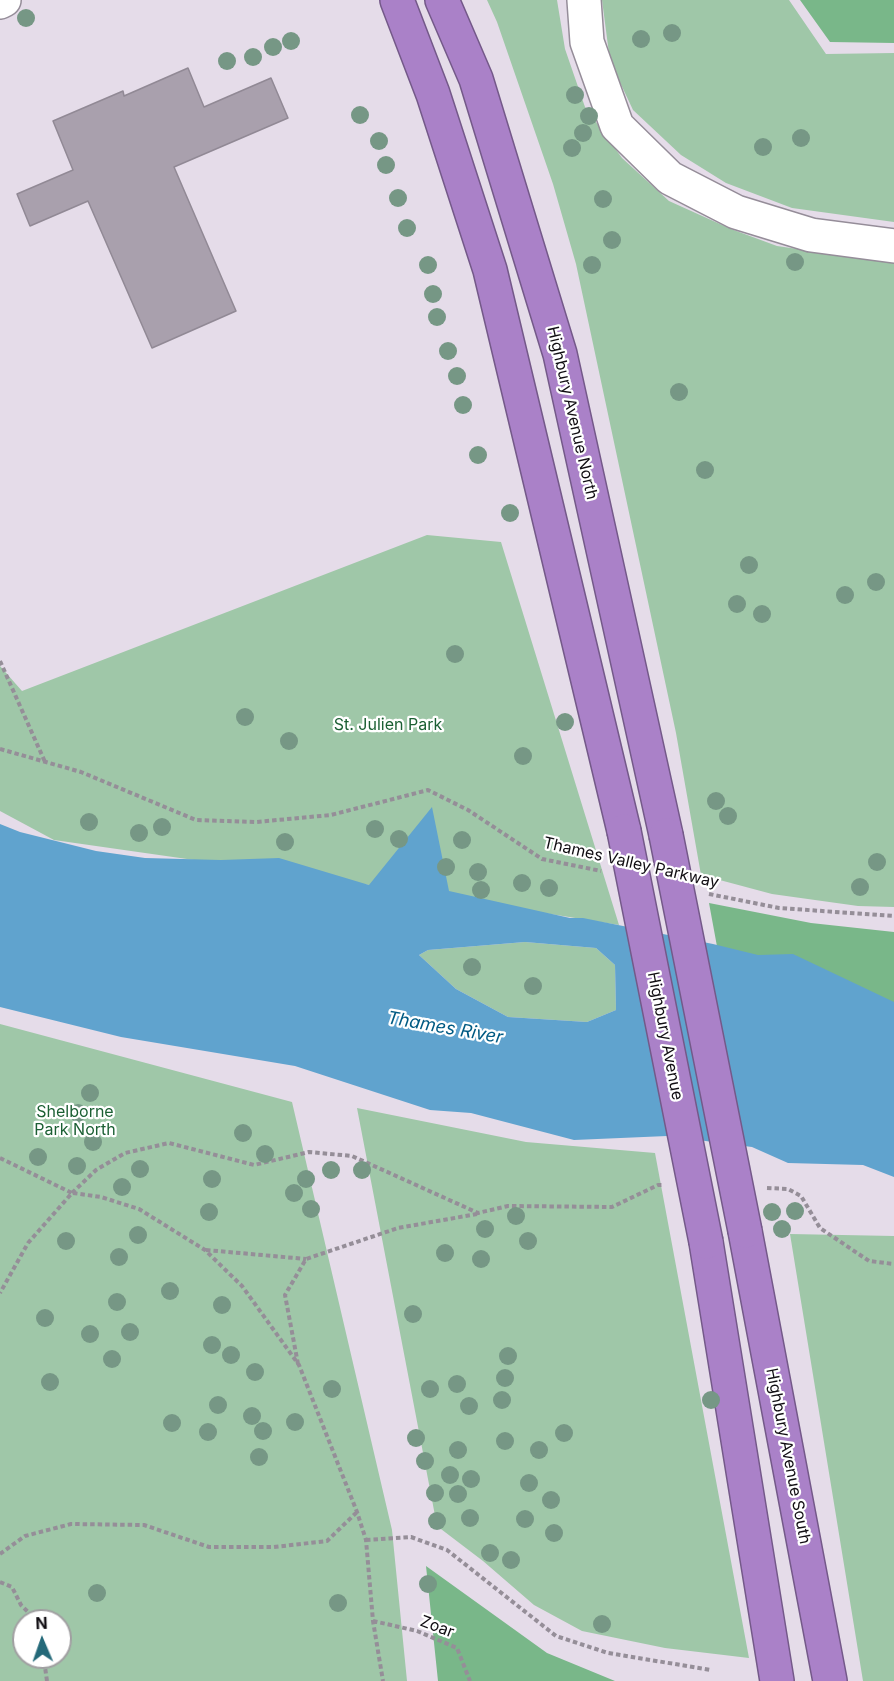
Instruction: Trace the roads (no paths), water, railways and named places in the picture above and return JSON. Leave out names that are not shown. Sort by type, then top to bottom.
[{"type":"highway","name":"Highbury Avenue","points":[[397,0],[433,94],[490,270],[624,831],[706,1242],[777,1681]]},
{"type":"highway","name":"Highbury Avenue North","points":[[442,0],[476,79],[560,354],[666,835],[745,1231]]},
{"type":"highway","name":"Highbury Avenue South","points":[[745,1231],[830,1681]]},
{"type":"street","points":[[584,0],[587,42],[617,126],[669,178],[736,213],[811,235],[894,246]]},
{"type":"water","name":"Thames River","points":[[432,807],[449,891],[570,918],[583,918],[758,955],[793,954],[894,1002],[894,1177],[863,1165],[788,1163],[752,1147],[667,1136],[574,1140],[471,1113],[430,1110],[295,1066],[121,1037],[0,1007],[0,824],[20,832],[96,851],[145,858],[221,860],[279,858],[369,885]],"holes":[[[525,942],[596,948],[615,965],[616,1010],[587,1022],[508,1017],[456,989],[419,955],[428,950]]]},
{"type":"park label","name":"St. Julien Park","points":[[388,725]]},
{"type":"park label","name":"Shelborne Park North","points":[[75,1121]]}]
